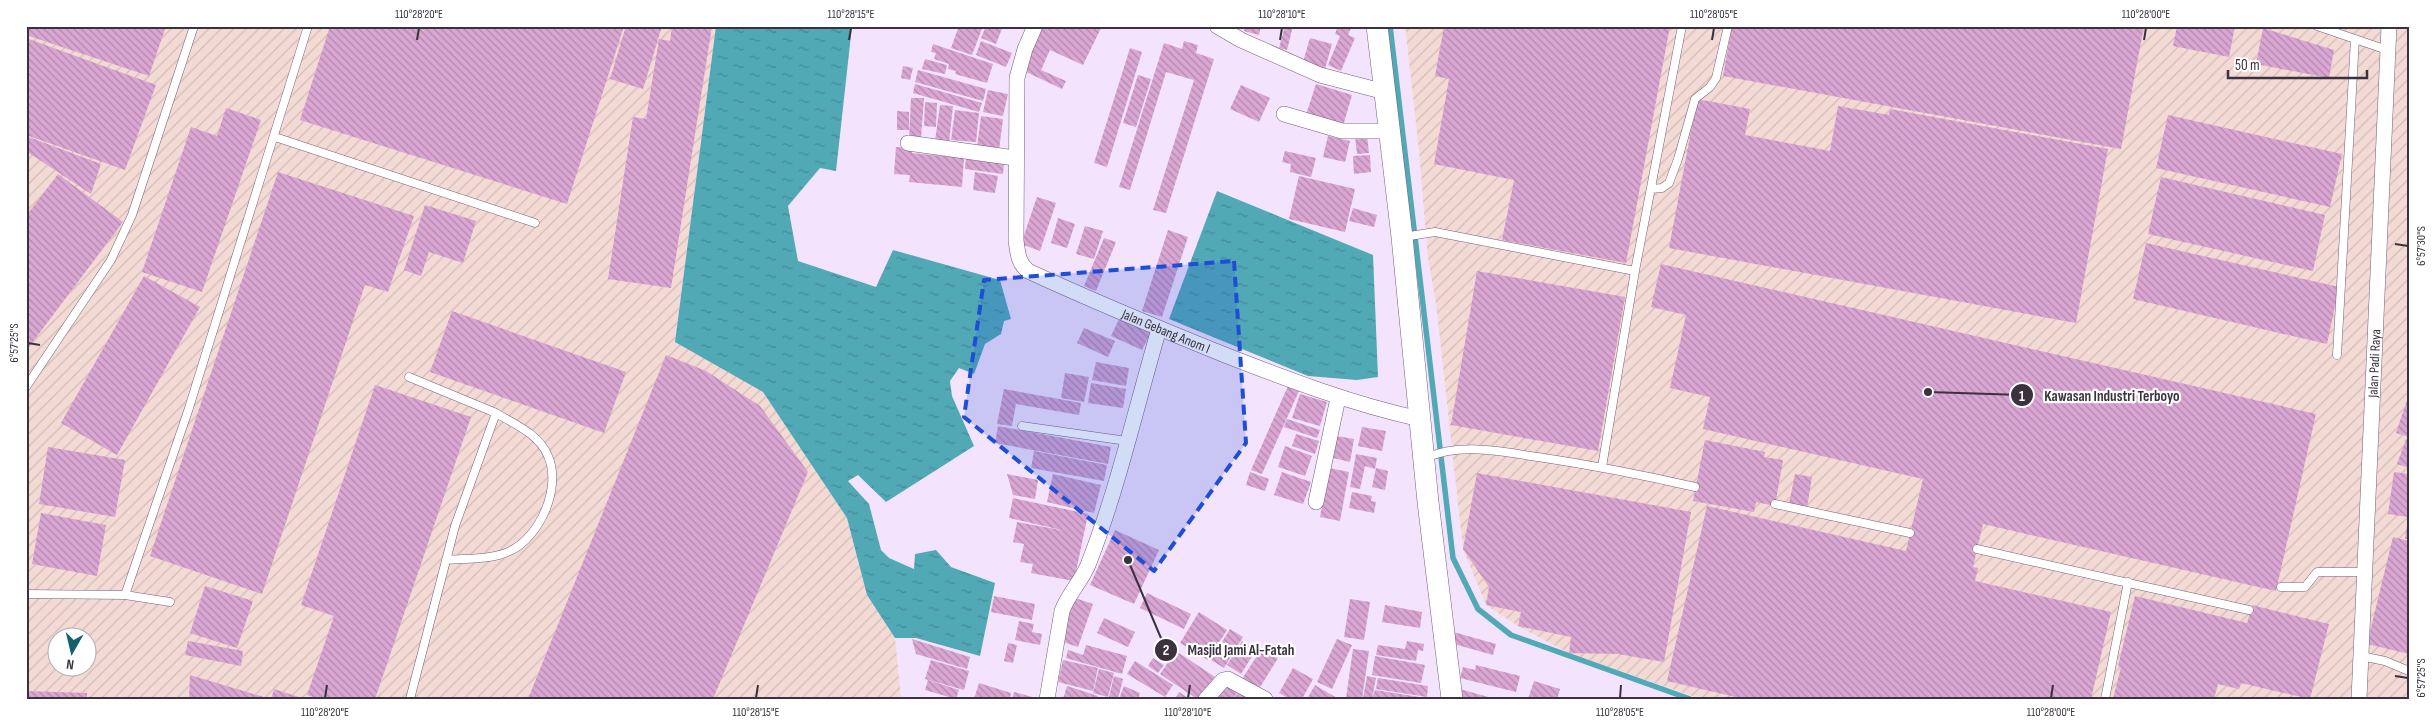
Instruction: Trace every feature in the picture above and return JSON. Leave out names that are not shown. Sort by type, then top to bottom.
[{"type":"street","points":[[908,142],[1015,158],[1018,69],[1024,49],[1036,26]]},
{"type":"street","points":[[1217,26],[1240,40],[1320,75],[1385,92]]},
{"type":"street","points":[[1377,26],[1404,237],[1420,419],[1429,457],[1452,699]]},
{"type":"street","name":"Jalan Padi Raya","points":[[2360,699],[2387,50],[2390,26]]},
{"type":"street","points":[[1284,114],[1342,131],[1389,130]]},
{"type":"street","name":"Jalan Gebang Anom I","points":[[1015,158],[1016,241],[1019,260],[1028,271],[1091,301],[1159,329],[1338,398],[1370,408],[1420,419]]},
{"type":"street","points":[[1046,699],[1062,612],[1066,600],[1088,566],[1108,512],[1159,329]]},
{"type":"street","points":[[1316,502],[1338,398]]},
{"type":"street","points":[[1206,699],[1223,680],[1228,679],[1265,699]]},
{"type":"lane","points":[[26,387],[111,260],[132,215],[194,26]]},
{"type":"lane","points":[[125,596],[188,411],[275,137],[308,26]]},
{"type":"lane","points":[[1602,466],[1635,271],[1682,26]]},
{"type":"lane","points":[[1651,189],[1662,188],[1669,183],[1678,159],[1695,99],[1710,87],[1716,78],[1728,26]]},
{"type":"lane","points":[[2317,26],[2387,50]]},
{"type":"lane","points":[[2338,355],[2354,39]]},
{"type":"lane","points":[[275,137],[535,223]]},
{"type":"lane","points":[[1404,237],[1435,232],[1635,271]]},
{"type":"lane","points":[[409,377],[496,413],[533,435],[548,456],[553,474],[547,508],[530,538],[510,552],[494,556],[446,560]]},
{"type":"lane","points":[[410,699],[454,526],[496,413]]},
{"type":"lane","points":[[1022,426],[1127,441]]},
{"type":"lane","points":[[1429,457],[1464,450],[1485,450],[1602,466],[1696,487]]},
{"type":"lane","points":[[1775,504],[1910,533]]},
{"type":"lane","points":[[1977,549],[2248,610]]},
{"type":"lane","points":[[2282,588],[2305,587],[2317,572],[2365,572]]},
{"type":"lane","points":[[2105,699],[2128,582]]},
{"type":"lane","points":[[26,594],[125,596],[170,602]]},
{"type":"lane","points":[[2361,656],[2385,661],[2409,671]]},
{"type":"highlighted area","points":[[1234,261],[1246,443],[1154,571],[964,417],[984,280]]},
{"type":"shaded area","points":[[26,26],[716,26],[675,341],[763,392],[847,518],[867,595],[895,638],[901,699],[26,699]]},
{"type":"shaded area","points":[[1405,26],[2409,26],[2409,699],[1701,699],[1569,653],[1518,626],[1486,605],[1463,549],[1436,303],[1428,258],[1419,150]]},
{"type":"water","points":[[716,26],[852,26],[836,171],[820,168],[788,206],[798,261],[876,287],[893,250],[1000,280],[1011,319],[1004,321],[1001,334],[985,344],[974,374],[959,368],[950,381],[952,396],[974,446],[886,502],[858,475],[848,481],[869,504],[881,550],[889,558],[914,569],[915,554],[936,550],[951,567],[995,583],[980,656],[916,638],[895,638],[867,595],[847,518],[763,392],[675,342]]},
{"type":"water","points":[[1217,191],[1373,255],[1378,377],[1357,380],[1308,376],[1169,319]]},
{"type":"building","points":[[26,26],[166,26],[149,76],[26,35]]},
{"type":"building","points":[[330,26],[624,26],[567,204],[300,120]]},
{"type":"building","points":[[626,26],[662,26],[643,89],[610,79]]},
{"type":"building","points":[[672,26],[712,26],[671,288],[608,279],[633,117],[646,119],[659,39],[670,41]]},
{"type":"building","points":[[959,26],[983,26],[972,55],[951,48]]},
{"type":"building","points":[[986,26],[1003,26],[996,44],[981,38]]},
{"type":"building","points":[[1041,26],[1102,26],[1083,65],[1050,50],[1041,70],[1066,81],[1062,89],[1020,69]]},
{"type":"building","points":[[1246,26],[1261,26],[1259,35],[1244,31]]},
{"type":"building","points":[[1285,26],[1293,26],[1287,50],[1279,48]]},
{"type":"building","points":[[1338,26],[1352,26],[1348,35],[1355,38],[1341,71],[1328,65],[1340,36],[1335,34]]},
{"type":"building","points":[[1444,26],[1670,26],[1626,263],[1502,240],[1514,180],[1434,164],[1449,79],[1435,76]]},
{"type":"building","points":[[1732,26],[2144,26],[2121,149],[1723,76]]},
{"type":"building","points":[[2177,26],[2235,26],[2229,57],[2173,46]]},
{"type":"building","points":[[2263,28],[2334,50],[2329,78],[2256,64]]},
{"type":"building","points":[[26,38],[156,85],[125,170],[26,135]]},
{"type":"building","points":[[1310,38],[1332,44],[1325,69],[1303,62]]},
{"type":"building","points":[[981,41],[1012,53],[1006,67],[976,55]]},
{"type":"building","points":[[1184,41],[1198,45],[1196,53],[1214,59],[1166,213],[1153,210],[1194,80],[1166,72],[1130,190],[1119,187],[1164,43],[1182,49]]},
{"type":"building","points":[[933,44],[993,64],[987,83],[955,74],[959,63],[956,71],[948,69],[949,64],[934,59],[936,53],[931,52]]},
{"type":"building","points":[[1130,48],[1142,52],[1107,167],[1094,163]]},
{"type":"building","points":[[925,59],[947,65],[945,74],[922,69]]},
{"type":"building","points":[[903,66],[913,68],[910,80],[901,78]]},
{"type":"building","points":[[918,70],[986,89],[983,101],[915,82]]},
{"type":"building","points":[[1138,75],[1151,79],[1136,127],[1123,123]]},
{"type":"building","points":[[915,84],[982,103],[979,112],[913,93]]},
{"type":"building","points":[[1316,84],[1352,95],[1343,126],[1306,115]]},
{"type":"building","points":[[1241,85],[1270,98],[1259,122],[1230,109]]},
{"type":"building","points":[[988,90],[1008,94],[1003,116],[983,112]]},
{"type":"building","points":[[911,98],[924,98],[921,138],[909,138]]},
{"type":"building","points":[[1697,99],[1750,109],[1745,135],[1830,151],[1838,106],[1889,115],[1890,109],[2108,149],[2076,323],[1669,248]]},
{"type":"building","points":[[925,102],[937,103],[936,127],[924,126]]},
{"type":"building","points":[[940,105],[953,106],[949,143],[935,141]]},
{"type":"building","points":[[226,108],[261,120],[202,292],[142,272],[191,127],[217,136]]},
{"type":"building","points":[[955,110],[979,113],[976,142],[951,140]]},
{"type":"building","points":[[897,111],[909,112],[909,130],[897,130]]},
{"type":"building","points":[[2168,115],[2342,154],[2330,207],[2156,168]]},
{"type":"building","points":[[981,116],[1003,119],[999,150],[977,147]]},
{"type":"building","points":[[1367,135],[1369,153],[1357,154],[1355,137]]},
{"type":"building","points":[[26,136],[101,164],[91,194],[26,151]]},
{"type":"building","points":[[1328,136],[1350,141],[1345,162],[1323,157]]},
{"type":"building","points":[[896,147],[912,148],[912,153],[964,158],[962,187],[909,182],[910,175],[894,174]]},
{"type":"building","points":[[1285,151],[1316,158],[1311,177],[1290,172],[1291,164],[1282,162]]},
{"type":"building","points":[[1370,155],[1371,172],[1354,174],[1353,156]]},
{"type":"building","points":[[966,157],[1004,163],[1003,174],[965,169]]},
{"type":"building","points":[[278,172],[414,216],[388,292],[365,285],[262,594],[150,556]]},
{"type":"building","points":[[975,172],[998,176],[995,193],[973,190]]},
{"type":"building","points":[[58,174],[123,222],[26,351],[26,216]]},
{"type":"building","points":[[1299,176],[1355,189],[1345,232],[1289,219]]},
{"type":"building","points":[[2161,177],[2325,215],[2313,271],[2148,234]]},
{"type":"building","points":[[1037,197],[1056,203],[1040,251],[1021,244]]},
{"type":"building","points":[[425,205],[476,221],[463,263],[429,252],[421,276],[404,270]]},
{"type":"building","points":[[1353,208],[1377,215],[1374,227],[1349,221]]},
{"type":"building","points":[[1058,218],[1075,224],[1067,248],[1051,243]]},
{"type":"building","points":[[1085,226],[1103,231],[1094,259],[1076,254]]},
{"type":"building","points":[[1168,230],[1188,237],[1162,317],[1142,311]]},
{"type":"building","points":[[1104,238],[1116,242],[1096,291],[1084,286]]},
{"type":"building","points":[[2146,243],[2339,287],[2327,344],[2133,299]]},
{"type":"building","points":[[1661,264],[2316,414],[2276,591],[1983,524],[1973,567],[1978,568],[1975,581],[2111,612],[2091,699],[1744,699],[1667,681],[1707,506],[1906,551],[1923,479],[1703,429],[1710,397],[1670,388],[1686,315],[1651,307]]},
{"type":"building","points":[[1477,271],[1625,297],[1598,451],[1451,425]]},
{"type":"building","points":[[144,276],[200,307],[117,455],[61,423]]},
{"type":"building","points":[[452,311],[626,372],[604,433],[430,372]]},
{"type":"building","points":[[1120,317],[1151,332],[1142,350],[1111,336]]},
{"type":"building","points":[[1084,328],[1115,341],[1108,357],[1077,343]]},
{"type":"building","points":[[666,355],[706,371],[760,406],[808,472],[713,699],[528,699]]},
{"type":"building","points":[[1096,362],[1129,368],[1126,386],[1092,380]]},
{"type":"building","points":[[1065,373],[1089,377],[1084,402],[1061,398]]},
{"type":"building","points":[[1091,383],[1126,389],[1123,408],[1088,403]]},
{"type":"building","points":[[375,385],[471,417],[375,699],[318,699],[307,695],[334,616],[301,605]]},
{"type":"building","points":[[1288,386],[1299,391],[1262,474],[1251,470]]},
{"type":"building","points":[[1004,389],[1081,403],[1079,415],[1016,404],[1012,426],[997,424]]},
{"type":"building","points":[[1300,394],[1327,402],[1320,426],[1292,418]]},
{"type":"building","points":[[2409,394],[2409,437],[2396,433]]},
{"type":"building","points":[[1287,419],[1320,430],[1317,438],[1284,427]]},
{"type":"building","points":[[998,426],[1111,447],[1108,464],[995,443]]},
{"type":"building","points":[[1362,427],[1386,431],[1382,451],[1358,446]]},
{"type":"building","points":[[1296,434],[1319,441],[1315,454],[1292,446]]},
{"type":"building","points":[[1337,436],[1354,439],[1350,462],[1333,458]]},
{"type":"building","points":[[2406,439],[2409,440],[2409,468],[2397,464]]},
{"type":"building","points":[[1705,440],[1765,452],[1764,457],[1783,460],[1775,506],[1756,502],[1754,512],[1693,501]]},
{"type":"building","points":[[1285,446],[1312,456],[1305,476],[1278,467]]},
{"type":"building","points":[[48,447],[125,460],[115,517],[39,504]]},
{"type":"building","points":[[1034,451],[1107,465],[1104,481],[1031,468]]},
{"type":"building","points":[[1356,454],[1377,458],[1375,469],[1365,466],[1360,489],[1350,487]]},
{"type":"building","points":[[1329,468],[1349,472],[1340,521],[1320,517]]},
{"type":"building","points":[[1376,468],[1388,471],[1385,490],[1372,487]]},
{"type":"building","points":[[1250,472],[1269,479],[1265,491],[1246,485]]},
{"type":"building","points":[[1282,472],[1311,482],[1303,504],[1274,495]]},
{"type":"building","points":[[2394,472],[2409,474],[2409,539],[2405,539],[2408,517],[2388,514]]},
{"type":"building","points":[[1477,473],[1691,512],[1664,662],[1618,654],[1569,653],[1571,637],[1518,626],[1521,612],[1486,605],[1489,587],[1463,549]]},
{"type":"building","points":[[1007,474],[1038,480],[1035,499],[1013,495]]},
{"type":"building","points":[[1053,474],[1101,485],[1094,513],[1047,502]]},
{"type":"building","points":[[1795,474],[1812,477],[1807,507],[1789,504]]},
{"type":"building","points":[[1352,492],[1372,496],[1371,501],[1376,502],[1374,513],[1349,508]]},
{"type":"building","points":[[1013,498],[1088,514],[1074,581],[1031,573],[1033,564],[1020,562],[1024,544],[1013,542],[1017,522],[1066,531],[1009,518]]},
{"type":"building","points":[[41,513],[106,525],[97,576],[32,564]]},
{"type":"building","points":[[1115,530],[1159,550],[1134,604],[1090,585]]},
{"type":"building","points":[[2393,537],[2409,541],[2409,654],[2367,644]]},
{"type":"building","points":[[205,586],[253,601],[237,648],[190,633]]},
{"type":"building","points":[[1147,593],[1191,614],[1184,629],[1140,608]]},
{"type":"building","points":[[994,596],[1035,604],[1032,620],[991,612]]},
{"type":"building","points":[[2135,596],[2247,623],[2252,605],[2329,624],[2310,699],[2241,683],[2239,689],[2218,684],[2214,699],[2113,699],[2121,667],[2118,666]]},
{"type":"building","points":[[1075,598],[1093,604],[1078,647],[1060,641]]},
{"type":"building","points":[[1350,599],[1370,602],[1364,640],[1344,637]]},
{"type":"building","points":[[1385,605],[1422,612],[1420,628],[1382,622]]},
{"type":"building","points":[[1199,612],[1227,630],[1208,660],[1180,643]]},
{"type":"building","points":[[1104,618],[1135,632],[1128,647],[1097,633]]},
{"type":"building","points":[[1019,621],[1034,624],[1032,632],[1042,634],[1040,645],[1015,640]]},
{"type":"building","points":[[1230,629],[1243,637],[1224,668],[1211,660]]},
{"type":"building","points":[[1450,631],[1496,644],[1493,655],[1447,642]]},
{"type":"building","points":[[912,639],[970,657],[967,669],[916,654]]},
{"type":"building","points":[[1337,639],[1352,645],[1332,689],[1317,682]]},
{"type":"building","points":[[188,641],[243,651],[241,666],[185,655]]},
{"type":"building","points":[[1242,641],[1256,650],[1241,674],[1227,665]]},
{"type":"building","points":[[1407,641],[1424,644],[1423,651],[1418,650],[1416,661],[1376,655],[1378,645],[1405,649]]},
{"type":"building","points":[[1008,643],[1017,645],[1013,663],[1004,661]]},
{"type":"building","points":[[1086,645],[1127,656],[1122,674],[1066,658],[1068,650],[1083,655]]},
{"type":"building","points":[[1262,648],[1278,658],[1259,689],[1242,679]]},
{"type":"building","points":[[1353,649],[1369,651],[1362,699],[1346,698]]},
{"type":"building","points":[[1176,651],[1215,677],[1201,699],[1197,699],[1160,674]]},
{"type":"building","points":[[1375,656],[1425,665],[1421,683],[1372,675]]},
{"type":"building","points":[[1153,658],[1164,665],[1158,673],[1148,666]]},
{"type":"building","points":[[931,660],[969,671],[964,690],[925,679]]},
{"type":"building","points":[[1063,660],[1098,668],[1093,691],[1058,682]]},
{"type":"building","points":[[1135,661],[1173,685],[1165,697],[1127,674]]},
{"type":"building","points":[[1476,665],[1520,676],[1516,692],[1460,678],[1463,667],[1475,670]]},
{"type":"building","points":[[1293,668],[1313,679],[1302,699],[1290,699],[1279,693]]},
{"type":"building","points":[[1099,669],[1114,673],[1108,697],[1093,693]]},
{"type":"building","points":[[190,675],[267,698],[267,699],[189,699]]},
{"type":"building","points":[[1114,676],[1123,679],[1118,699],[1109,697]]},
{"type":"building","points":[[1367,676],[1376,678],[1372,699],[1363,699]]},
{"type":"building","points":[[1378,678],[1428,686],[1427,697],[1376,689]]},
{"type":"building","points":[[928,680],[959,690],[956,699],[925,690]]},
{"type":"building","points":[[1534,681],[1560,689],[1557,699],[1528,699]]},
{"type":"building","points":[[979,683],[1011,693],[1010,699],[974,699]]},
{"type":"building","points":[[1224,683],[1238,691],[1233,699],[1213,699]]},
{"type":"building","points":[[1315,685],[1330,694],[1339,699],[1307,699]]},
{"type":"building","points":[[1067,686],[1098,696],[1097,699],[1063,699]]},
{"type":"building","points":[[1124,686],[1140,693],[1138,699],[1119,699]]},
{"type":"building","points":[[274,689],[302,698],[302,699],[271,699]]},
{"type":"building","points":[[1460,689],[1492,698],[1492,699],[1461,699]]},
{"type":"building","points":[[1375,690],[1426,698],[1426,699],[1372,699]]},
{"type":"building","points":[[26,691],[87,693],[87,699],[26,699]]},
{"type":"building","points":[[1014,692],[1036,698],[1036,699],[1012,699]]},
{"type":"building","points":[[1179,692],[1190,699],[1175,699]]},
{"type":"building","points":[[1238,692],[1250,699],[1234,699]]},
{"type":"waterway","points":[[1390,26],[1453,558],[1478,609],[1511,635],[1690,699]]},
{"type":"place","name":"Kawasan Industri Terboyo","points":[[1928,392]]},
{"type":"place","name":"Masjid Jami Al-Fatah","points":[[1128,560]]}]
